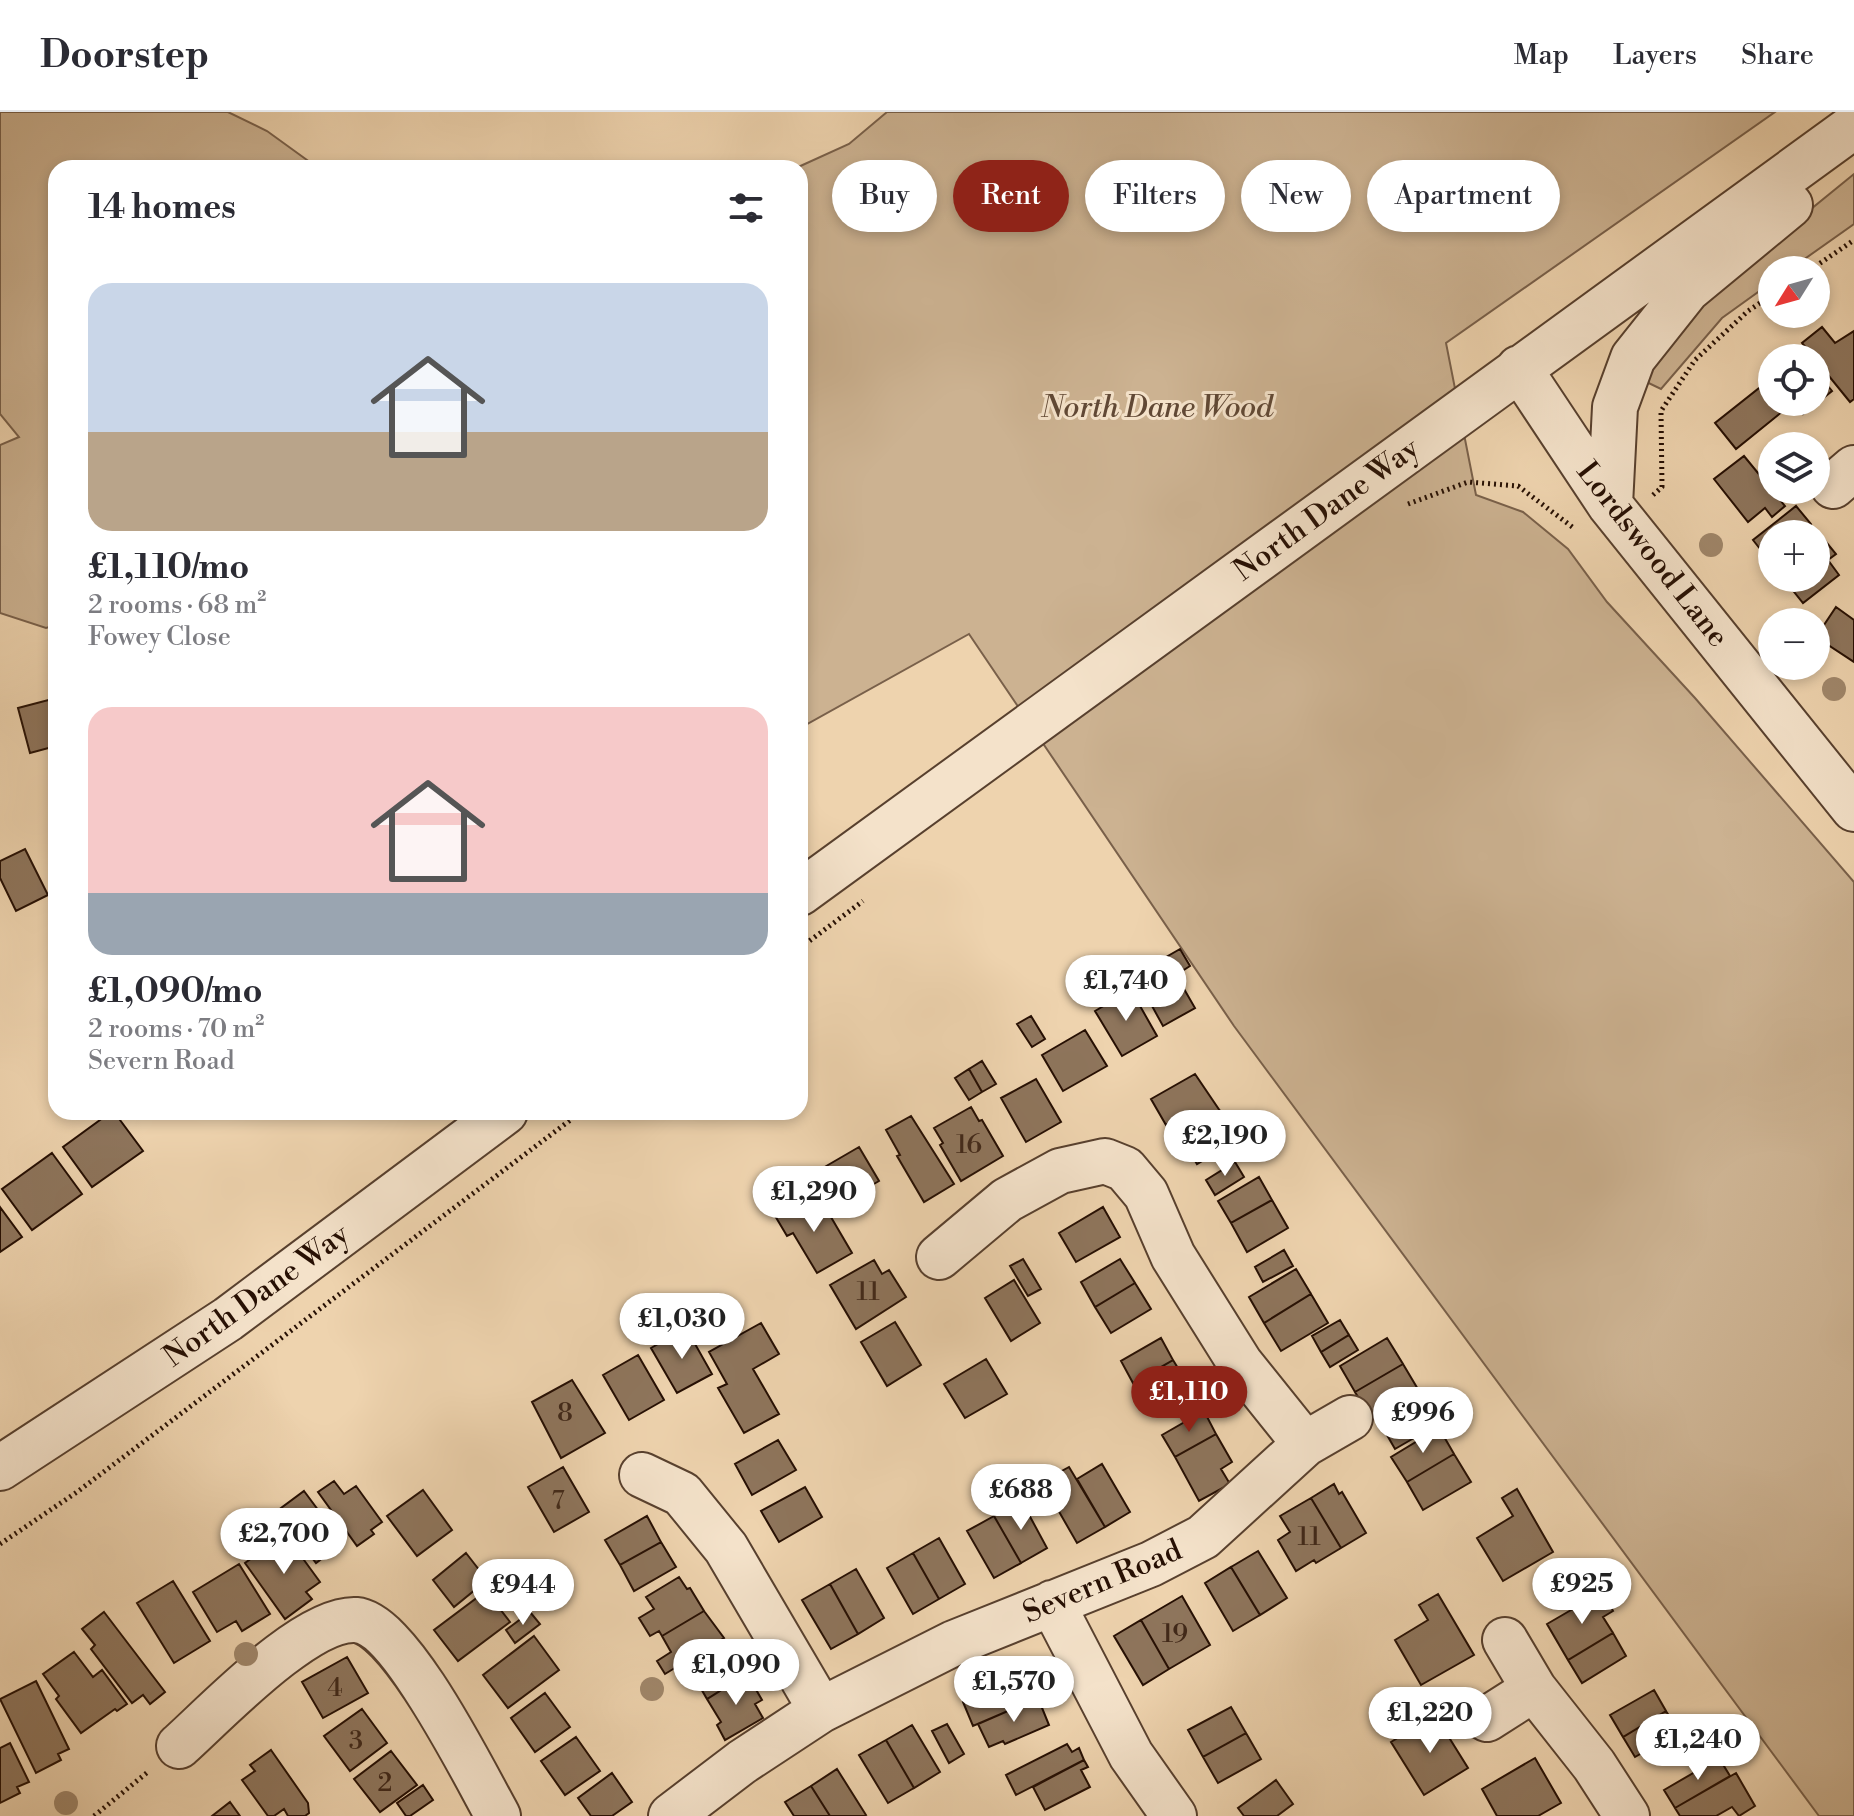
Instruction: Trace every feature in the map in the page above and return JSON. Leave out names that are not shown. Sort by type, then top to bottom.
[{"type":"street","name":"North Dane Way","points":[[808,887],[1519,368],[1854,128]]},
{"type":"street","points":[[1612,514],[1615,407],[1633,358],[1687,290],[1786,209],[1854,128]]},
{"type":"street","name":"Lordswood Lane","points":[[1519,368],[1612,514],[1854,809]]},
{"type":"street","name":"North Dane Way","points":[[0,1468],[228,1319],[494,1120]]},
{"type":"street","points":[[939,1257],[1007,1200],[1060,1171],[1105,1161],[1125,1169],[1146,1194],[1173,1256],[1240,1363],[1305,1444]]},
{"type":"street","name":"Severn Road","points":[[671,1816],[742,1762],[821,1710],[954,1643],[1151,1564],[1203,1537],[1305,1444],[1350,1418]]},
{"type":"street","points":[[642,1475],[682,1494],[726,1548],[821,1710]]},
{"type":"street","points":[[1052,1603],[1084,1670],[1131,1755],[1174,1816]]},
{"type":"street","points":[[179,1746],[282,1654],[324,1626],[358,1620],[381,1632],[402,1655],[452,1732],[498,1816]]},
{"type":"street","points":[[1505,1640],[1534,1689],[1594,1765],[1627,1816]]},
{"type":"street","points":[[1487,1719],[1534,1689]]},
{"type":"path","points":[[1830,256],[1854,240]]},
{"type":"path","points":[[1407,505],[1468,482],[1518,486],[1544,503],[1569,526],[1612,514],[1662,487],[1661,411],[1695,360],[1758,304]]},
{"type":"path","points":[[808,942],[871,895]]},
{"type":"path","points":[[0,1544],[77,1492],[570,1120]]},
{"type":"path","points":[[94,1816],[179,1746]]},
{"type":"green space","points":[[0,112],[228,112],[267,131],[307,160],[48,160],[46,628],[0,613],[0,445],[19,437],[0,414]]},
{"type":"green space","name":"North Dane Wood","points":[[887,112],[1775,112],[1446,343],[1476,495],[1523,512],[1568,549],[1607,602],[1695,698],[1854,882],[1854,1816],[1819,1816],[1234,1026],[969,634],[808,724],[808,163],[849,144]]},
{"type":"green space","points":[[1854,174],[1854,224],[1809,256],[1758,256],[1758,292],[1722,318],[1661,389],[1634,376],[1666,327]]},
{"type":"building","points":[[1821,328],[1835,343],[1854,331],[1854,399],[1850,402],[1830,377],[1830,344],[1802,343]]},
{"type":"building","points":[[1758,389],[1758,416],[1777,416],[1736,449],[1715,423]]},
{"type":"building","points":[[1744,456],[1758,473],[1758,504],[1785,506],[1772,517],[1765,508],[1748,522],[1714,479]]},
{"type":"building","points":[[1796,506],[1808,520],[1778,520]]},
{"type":"building","points":[[1830,563],[1839,575],[1830,582]]},
{"type":"building","points":[[1794,592],[1817,592],[1803,603]]},
{"type":"building","points":[[1836,607],[1854,620],[1854,662],[1830,646],[1830,616]]},
{"type":"building","points":[[48,700],[48,748],[30,753],[18,708]]},
{"type":"building","points":[[25,849],[48,895],[16,911],[0,878],[0,861]]},
{"type":"building","points":[[1180,949],[1190,966],[1176,975],[1195,1008],[1163,1026],[1135,975]]},
{"type":"building","points":[[1131,990],[1157,1036],[1122,1056],[1095,1011]]},
{"type":"building","points":[[1031,1016],[1045,1039],[1032,1047],[1017,1024]]},
{"type":"building","points":[[1085,1030],[1107,1066],[1063,1091],[1042,1055]]},
{"type":"building","points":[[982,1061],[996,1084],[982,1092],[969,1069]]},
{"type":"building","points":[[969,1069],[982,1092],[969,1100],[955,1078]]},
{"type":"building","points":[[1195,1074],[1220,1111],[1180,1135],[1172,1121],[1166,1125],[1151,1099]]},
{"type":"building","points":[[1036,1079],[1061,1122],[1026,1142],[1001,1098]]},
{"type":"building","points":[[971,1107],[1003,1156],[961,1181],[934,1128]]},
{"type":"building","points":[[1220,1111],[1237,1140],[1197,1164],[1180,1135]]},
{"type":"building","points":[[911,1116],[954,1184],[924,1202],[897,1156],[900,1155],[886,1130]]},
{"type":"building","points":[[100,1120],[120,1120],[143,1151],[92,1187],[63,1147]]},
{"type":"building","points":[[859,1147],[879,1181],[836,1206],[816,1172]]},
{"type":"building","points":[[52,1153],[82,1194],[32,1230],[2,1189]]},
{"type":"building","points":[[1235,1162],[1244,1177],[1215,1195],[1206,1180]]},
{"type":"building","points":[[1259,1177],[1272,1200],[1231,1223],[1218,1201]]},
{"type":"building","points":[[807,1195],[819,1216],[828,1212],[852,1253],[817,1273],[793,1233],[787,1236],[774,1214]]},
{"type":"building","points":[[1272,1200],[1288,1228],[1247,1252],[1231,1223]]},
{"type":"building","points":[[0,1207],[22,1237],[0,1252]]},
{"type":"building","points":[[1103,1207],[1120,1237],[1076,1262],[1059,1233]]},
{"type":"building","points":[[1284,1250],[1293,1266],[1263,1282],[1255,1267]]},
{"type":"building","points":[[1023,1259],[1041,1289],[1028,1296],[1010,1266]]},
{"type":"building","points":[[1120,1259],[1135,1283],[1095,1307],[1081,1282]]},
{"type":"building","points":[[874,1260],[882,1274],[889,1270],[906,1297],[856,1329],[830,1285]]},
{"type":"building","points":[[1296,1269],[1311,1294],[1264,1323],[1249,1297]]},
{"type":"building","points":[[1014,1280],[1040,1323],[1011,1341],[985,1298]]},
{"type":"building","points":[[1135,1283],[1151,1309],[1111,1333],[1095,1307]]},
{"type":"building","points":[[1311,1294],[1328,1323],[1281,1351],[1264,1323]]},
{"type":"building","points":[[1340,1320],[1349,1335],[1321,1352],[1312,1336]]},
{"type":"building","points":[[895,1322],[921,1365],[887,1386],[861,1342]]},
{"type":"building","points":[[761,1323],[779,1354],[753,1369],[779,1414],[744,1433],[718,1388],[727,1384],[709,1352]]},
{"type":"building","points":[[686,1328],[712,1374],[677,1393],[651,1348]]},
{"type":"building","points":[[1349,1335],[1358,1350],[1330,1367],[1321,1352]]},
{"type":"building","points":[[1161,1338],[1173,1360],[1133,1383],[1121,1361]]},
{"type":"building","points":[[1387,1338],[1403,1364],[1355,1392],[1340,1366]]},
{"type":"building","points":[[638,1355],[664,1400],[629,1420],[603,1375]]},
{"type":"building","points":[[986,1359],[1007,1394],[965,1418],[944,1384]]},
{"type":"building","points":[[1173,1360],[1190,1388],[1150,1411],[1133,1383]]},
{"type":"building","points":[[1403,1364],[1419,1391],[1371,1419],[1355,1392]]},
{"type":"building","points":[[572,1380],[605,1433],[561,1458],[532,1402]]},
{"type":"building","points":[[1204,1411],[1216,1434],[1175,1457],[1162,1435]]},
{"type":"building","points":[[1418,1417],[1426,1431],[1395,1449],[1387,1435]]},
{"type":"building","points":[[1439,1428],[1454,1454],[1407,1482],[1391,1457]]},
{"type":"building","points":[[1216,1434],[1232,1462],[1221,1469],[1230,1484],[1199,1501],[1175,1457]]},
{"type":"building","points":[[778,1440],[796,1470],[752,1495],[735,1464]]},
{"type":"building","points":[[1454,1454],[1471,1482],[1423,1510],[1407,1482]]},
{"type":"building","points":[[1102,1464],[1130,1512],[1105,1527],[1077,1479]]},
{"type":"building","points":[[563,1467],[589,1512],[554,1532],[528,1487]]},
{"type":"building","points":[[1069,1467],[1105,1527],[1077,1543],[1042,1482]]},
{"type":"building","points":[[334,1481],[344,1494],[356,1486],[382,1522],[371,1530],[374,1534],[357,1546],[318,1492]]},
{"type":"building","points":[[1334,1484],[1366,1533],[1341,1548],[1311,1498]]},
{"type":"building","points":[[805,1487],[822,1517],[779,1542],[761,1511]]},
{"type":"building","points":[[1517,1489],[1553,1552],[1503,1581],[1477,1538],[1513,1516],[1502,1498]]},
{"type":"building","points":[[423,1490],[452,1530],[417,1556],[387,1516]]},
{"type":"building","points":[[304,1491],[339,1538],[329,1546],[332,1551],[316,1563],[277,1511]]},
{"type":"building","points":[[1311,1498],[1341,1548],[1296,1571],[1278,1540],[1290,1532],[1280,1516]]},
{"type":"building","points":[[1021,1500],[1047,1548],[1021,1563],[994,1516]]},
{"type":"building","points":[[647,1516],[661,1542],[620,1565],[605,1540]]},
{"type":"building","points":[[994,1516],[1021,1563],[994,1578],[967,1531]]},
{"type":"building","points":[[285,1534],[320,1582],[306,1592],[312,1599],[285,1619],[245,1563]]},
{"type":"building","points":[[939,1538],[965,1584],[939,1599],[913,1553]]},
{"type":"building","points":[[661,1542],[676,1567],[634,1591],[620,1565]]},
{"type":"building","points":[[1258,1551],[1287,1598],[1260,1615],[1231,1567]]},
{"type":"building","points":[[466,1553],[487,1580],[454,1607],[433,1580]]},
{"type":"building","points":[[913,1553],[939,1599],[913,1614],[887,1568]]},
{"type":"building","points":[[239,1564],[270,1614],[242,1631],[236,1621],[217,1632],[193,1592]]},
{"type":"building","points":[[1231,1567],[1260,1615],[1233,1631],[1205,1583]]},
{"type":"building","points":[[856,1569],[884,1618],[858,1634],[830,1584]]},
{"type":"building","points":[[679,1577],[704,1611],[662,1636],[659,1631],[650,1636],[639,1618],[654,1609],[646,1597]]},
{"type":"building","points":[[173,1581],[210,1641],[174,1663],[137,1603]]},
{"type":"building","points":[[830,1584],[858,1634],[831,1649],[802,1600]]},
{"type":"building","points":[[486,1591],[510,1622],[458,1661],[434,1630]]},
{"type":"building","points":[[1602,1592],[1613,1611],[1603,1617],[1613,1633],[1568,1660],[1547,1624]]},
{"type":"building","points":[[1438,1594],[1474,1655],[1421,1685],[1395,1640],[1428,1620],[1419,1605]]},
{"type":"building","points":[[1182,1596],[1210,1645],[1169,1669],[1141,1620]]},
{"type":"building","points":[[704,1611],[724,1638],[665,1674],[657,1661],[671,1652],[662,1636]]},
{"type":"building","points":[[104,1612],[165,1692],[150,1704],[143,1695],[132,1703],[91,1649],[95,1645],[82,1629]]},
{"type":"building","points":[[530,1612],[540,1624],[515,1643],[506,1630]]},
{"type":"building","points":[[1141,1620],[1169,1669],[1143,1685],[1114,1636]]},
{"type":"building","points":[[1613,1633],[1626,1656],[1582,1683],[1568,1660]]},
{"type":"building","points":[[534,1636],[559,1670],[508,1708],[483,1675]]},
{"type":"building","points":[[732,1649],[747,1674],[707,1699],[692,1673]]},
{"type":"building","points":[[74,1652],[93,1677],[102,1670],[127,1704],[81,1733],[56,1699],[59,1696],[43,1674]]},
{"type":"building","points":[[347,1657],[368,1693],[323,1718],[302,1682]]},
{"type":"building","points":[[747,1674],[762,1700],[755,1704],[763,1718],[725,1740],[717,1725],[721,1722],[707,1699]]},
{"type":"building","points":[[1030,1680],[1038,1698],[973,1726],[963,1702],[983,1693],[985,1699]]},
{"type":"building","points":[[36,1681],[69,1749],[58,1754],[61,1760],[36,1773],[0,1699]]},
{"type":"building","points":[[1654,1690],[1666,1711],[1623,1737],[1610,1715]]},
{"type":"building","points":[[545,1693],[570,1727],[535,1752],[511,1718]]},
{"type":"building","points":[[1038,1698],[1049,1725],[1005,1744],[1003,1741],[989,1747],[978,1724]]},
{"type":"building","points":[[1231,1707],[1246,1733],[1203,1757],[1188,1730]]},
{"type":"building","points":[[362,1709],[387,1743],[350,1771],[324,1736]]},
{"type":"building","points":[[1666,1711],[1679,1732],[1635,1757],[1623,1737]]},
{"type":"building","points":[[1435,1715],[1468,1768],[1424,1795],[1391,1742]]},
{"type":"building","points":[[947,1724],[964,1754],[949,1763],[932,1731]]},
{"type":"building","points":[[912,1725],[940,1772],[914,1788],[886,1740]]},
{"type":"building","points":[[1246,1733],[1261,1759],[1218,1783],[1203,1757]]},
{"type":"building","points":[[576,1737],[600,1771],[565,1795],[541,1761]]},
{"type":"building","points":[[886,1740],[914,1788],[888,1803],[859,1755]]},
{"type":"building","points":[[10,1743],[29,1782],[17,1787],[20,1793],[0,1803],[0,1748]]},
{"type":"building","points":[[1067,1744],[1072,1752],[1079,1748],[1084,1760],[1016,1795],[1006,1775]]},
{"type":"building","points":[[271,1750],[308,1803],[309,1813],[305,1816],[288,1816],[284,1809],[274,1816],[268,1816],[242,1780],[255,1771],[250,1765]]},
{"type":"building","points":[[391,1751],[417,1785],[380,1812],[354,1779]]},
{"type":"building","points":[[1716,1753],[1730,1776],[1675,1808],[1664,1790],[1707,1765],[1704,1760]]},
{"type":"building","points":[[1535,1758],[1561,1803],[1538,1816],[1497,1816],[1482,1789]]},
{"type":"building","points":[[1084,1760],[1088,1767],[1081,1770],[1090,1787],[1045,1810],[1033,1787]]},
{"type":"building","points":[[837,1769],[866,1815],[830,1816],[811,1786]]},
{"type":"building","points":[[612,1773],[632,1802],[612,1816],[591,1816],[578,1798]]},
{"type":"building","points":[[1736,1773],[1755,1806],[1739,1816],[1732,1807],[1716,1816],[1680,1816],[1675,1808]]},
{"type":"building","points":[[1276,1780],[1293,1804],[1277,1816],[1244,1816],[1238,1808]]},
{"type":"building","points":[[423,1785],[433,1800],[406,1816],[397,1803]]},
{"type":"building","points":[[811,1786],[830,1816],[794,1816],[785,1802]]},
{"type":"building","points":[[230,1802],[240,1816],[212,1816]]}]
